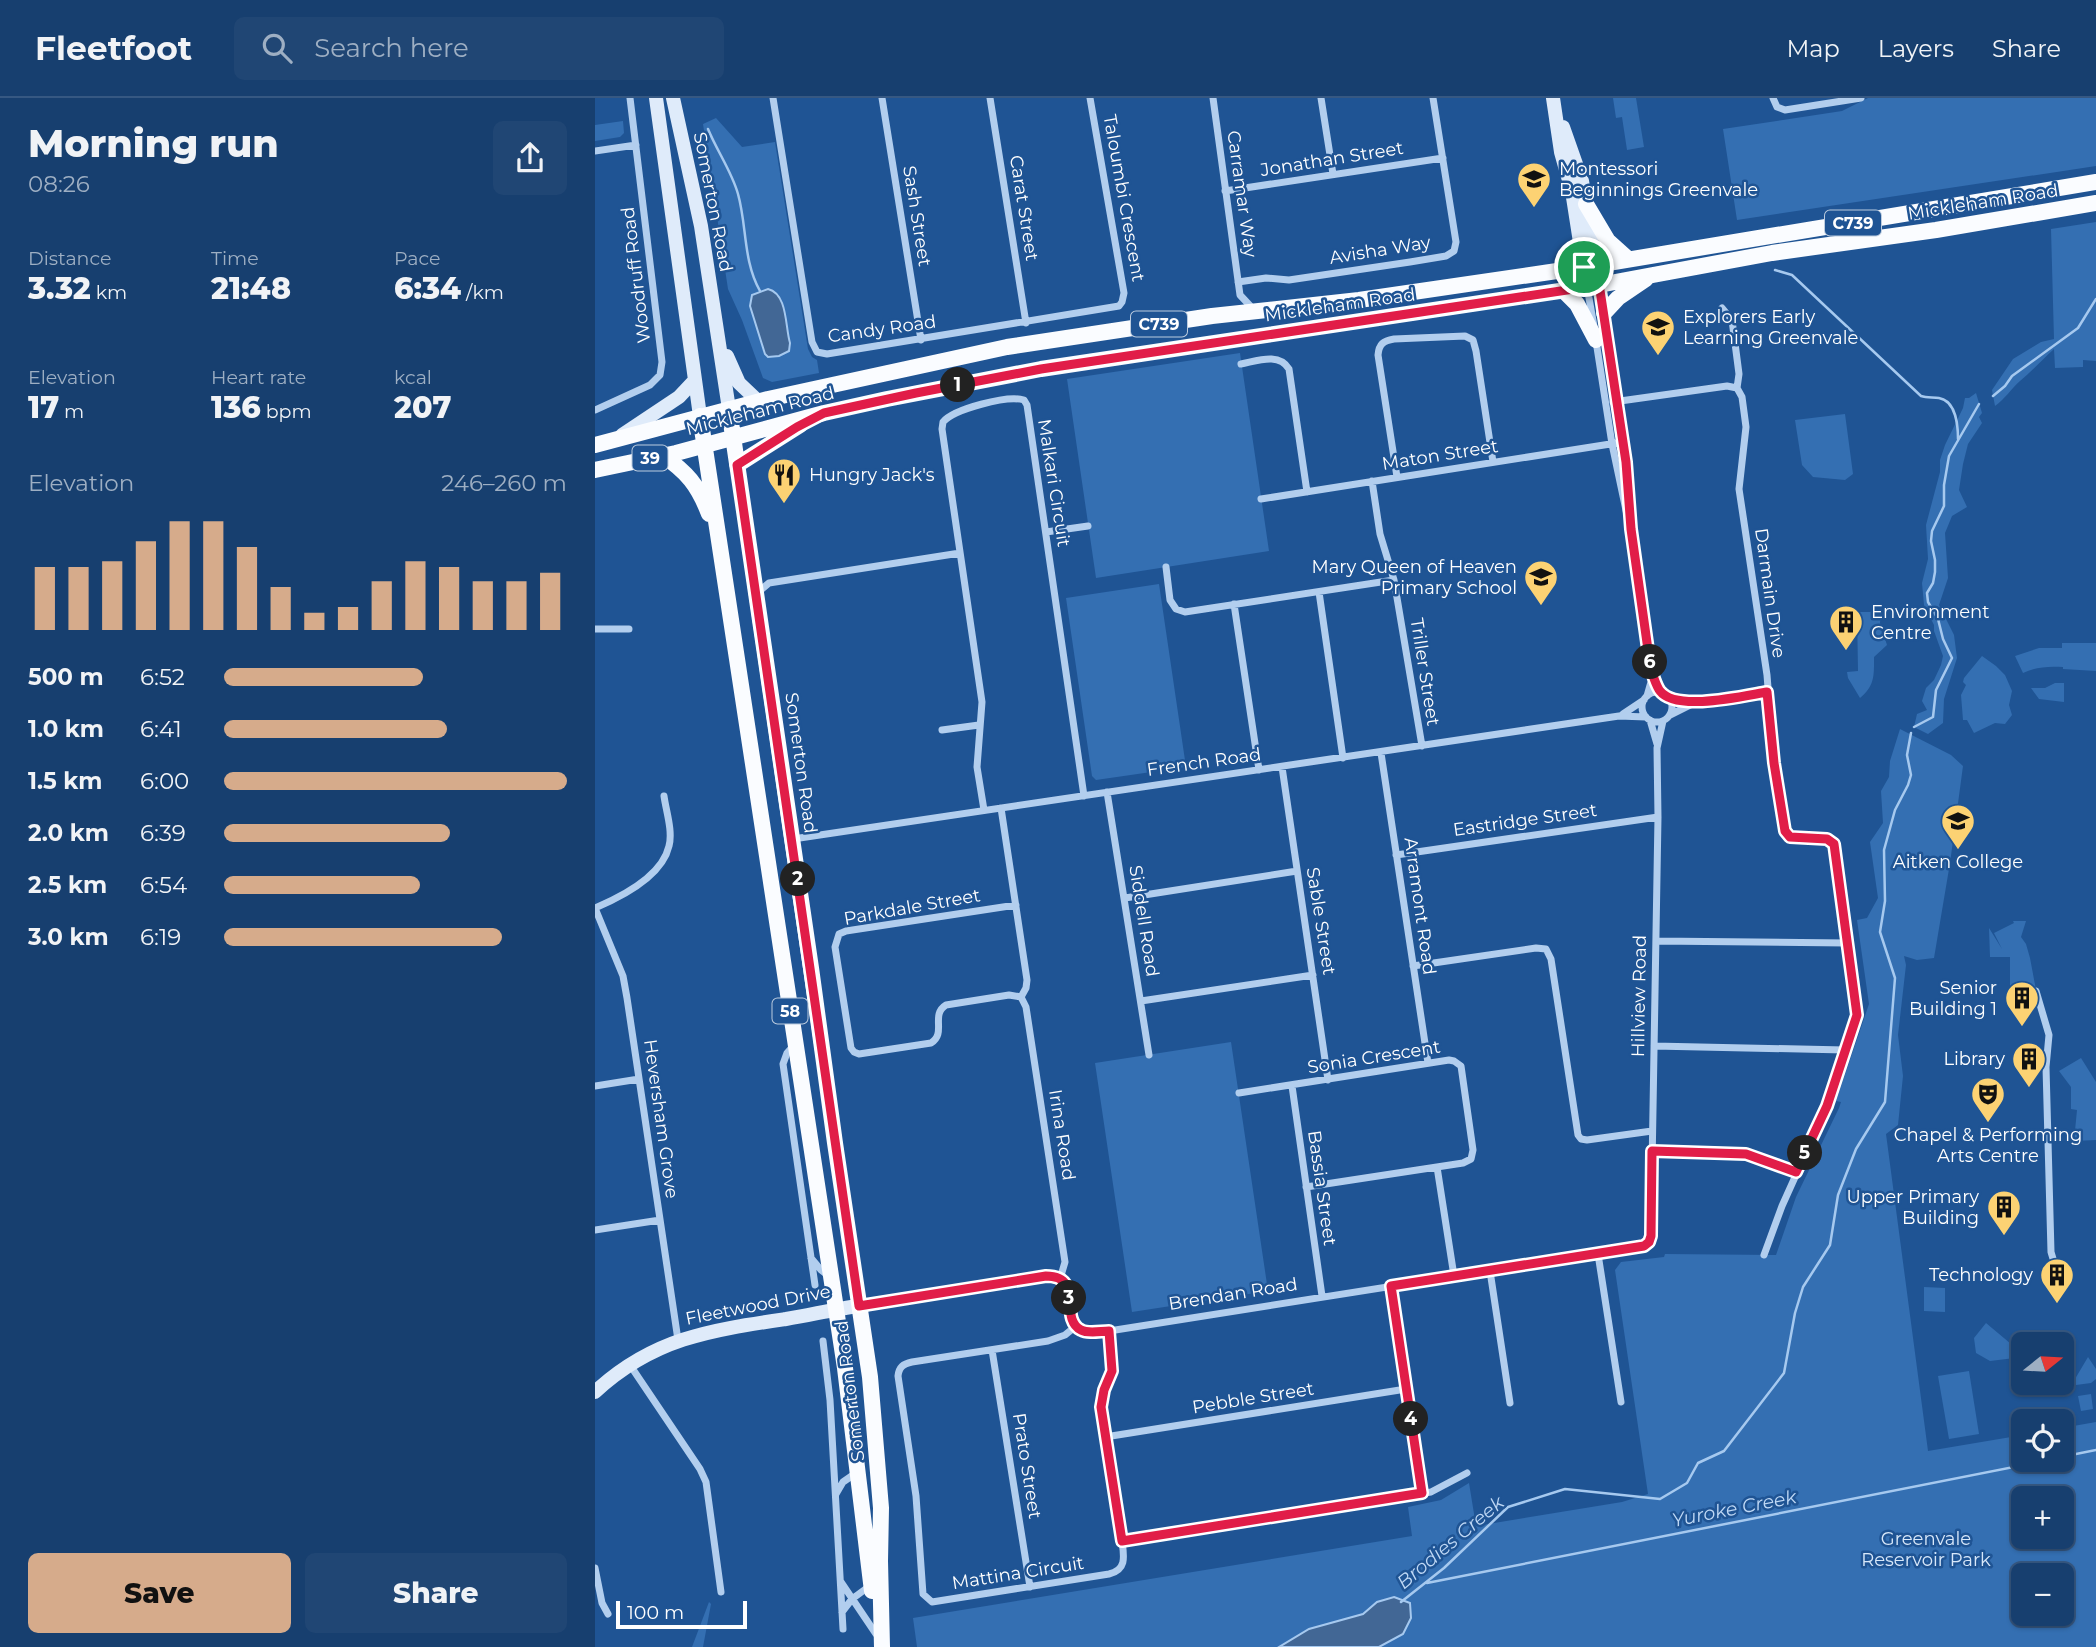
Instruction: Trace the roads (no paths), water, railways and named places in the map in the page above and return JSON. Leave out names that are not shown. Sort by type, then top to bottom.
[{"type":"main road","name":"Somerton Road","points":[[656,98],[740,689],[836,1309],[879,1642]]},
{"type":"main road","name":"Somerton Road","points":[[673,98],[701,226],[754,574],[763,588],[793,839],[870,1377],[881,1508],[879,1642]]},
{"type":"main road","points":[[1554,100],[1578,167],[1586,204],[1593,286]]},
{"type":"main road","points":[[1554,100],[1561,152],[1590,265]]},
{"type":"main road","name":"Mickleham Road","points":[[595,445],[758,401],[1007,347],[1212,316],[1372,298],[1701,248],[2096,183]]},
{"type":"main road","points":[[1586,204],[1608,242],[1628,259]]},
{"type":"main road","name":"Mickleham Road","points":[[595,470],[824,413],[1041,369],[1593,286],[1772,253],[2096,204]]},
{"type":"main road","points":[[1604,313],[1618,298],[1651,275]]},
{"type":"main road","points":[[1563,290],[1577,304],[1596,340]]},
{"type":"main road","points":[[717,332],[739,383],[758,401]]},
{"type":"main road","points":[[615,440],[680,397],[695,380]]},
{"type":"main road","points":[[737,465],[824,413]]},
{"type":"main road","points":[[662,455],[691,479],[703,499],[718,536]]},
{"type":"main road","name":"Fleetwood Drive","points":[[595,1392],[629,1364],[678,1340],[723,1328],[859,1306]]},
{"type":"street","name":"Woodruff Road","points":[[595,410],[650,384],[660,375],[662,362],[630,98]]},
{"type":"street","name":"Candy Road","points":[[773,98],[812,342],[815,349],[821,353],[921,340],[1115,308],[1122,302]]},
{"type":"street","name":"Sash Street","points":[[882,98],[921,340]]},
{"type":"street","name":"Carat Street","points":[[990,98],[1026,323]]},
{"type":"street","name":"Taloumbi Crescent","points":[[1090,98],[1124,293],[1122,302]]},
{"type":"street","name":"Carramar Way","points":[[1213,98],[1240,295]]},
{"type":"street","points":[[1321,98],[1333,174]]},
{"type":"street","name":"Avisha Way","points":[[1238,282],[1266,278],[1289,280],[1451,254],[1456,242],[1433,98]]},
{"type":"street","points":[[1773,98],[1777,107],[1785,110],[1861,98]]},
{"type":"street","points":[[595,151],[636,145]]},
{"type":"street","name":"Jonathan Street","points":[[1225,191],[1443,158]]},
{"type":"street","points":[[1593,286],[1604,313],[1627,472],[1631,529],[1651,671],[1651,682],[1642,709],[1648,719],[1663,721],[1696,702],[1767,692]]},
{"type":"street","points":[[1593,286],[1596,340],[1612,444],[1631,529]]},
{"type":"street","points":[[1212,316],[1229,309],[1240,295],[1256,311]]},
{"type":"street","name":"Darmain Drive","points":[[1722,308],[1732,320],[1739,374],[1737,388],[1742,397],[1746,427],[1738,483],[1767,676],[1774,763],[1783,827],[1790,837],[1827,839],[1834,844],[1857,1015],[1827,1106],[1796,1172],[1764,1255]]},
{"type":"street","points":[[1397,477],[1378,355],[1379,346],[1385,340],[1465,336],[1473,340],[1493,462]]},
{"type":"street","points":[[1241,363],[1274,359],[1285,363],[1289,369],[1307,492]]},
{"type":"street","points":[[1606,403],[1727,386],[1737,388]]},
{"type":"street","name":"Malkari Circuit","points":[[983,810],[977,766],[982,702],[942,429],[947,417],[1012,398],[1024,400],[1027,405],[1084,796]]},
{"type":"street","name":"Maton Street","points":[[1261,499],[1623,442]]},
{"type":"street","name":"Triller Street","points":[[1372,481],[1380,534],[1394,580],[1422,746]]},
{"type":"street","points":[[1046,532],[1088,526]]},
{"type":"street","points":[[763,588],[960,553]]},
{"type":"street","points":[[1166,567],[1170,600],[1176,609],[1185,612],[1394,580]]},
{"type":"street","points":[[1319,592],[1343,758]]},
{"type":"street","points":[[1234,604],[1259,770]]},
{"type":"street","points":[[595,629],[629,629]]},
{"type":"street","points":[[1651,671],[1672,706],[1670,715]]},
{"type":"street","points":[[1646,698],[1651,694],[1664,695],[1696,702]]},
{"type":"street","name":"French Road","points":[[1619,716],[1646,698]]},
{"type":"street","name":"French Road","points":[[793,839],[1619,716],[1648,719]]},
{"type":"street","name":"Hillview Road","points":[[1648,719],[1657,748]]},
{"type":"street","name":"Hillview Road","points":[[1648,1243],[1651,1227],[1657,748],[1663,721]]},
{"type":"street","points":[[942,730],[979,725]]},
{"type":"street","name":"Arramont Road","points":[[1381,752],[1428,1063]]},
{"type":"street","name":"Sable Street","points":[[1282,767],[1328,1080]]},
{"type":"street","name":"Siddell Road","points":[[1107,792],[1149,1055]]},
{"type":"street","points":[[595,908],[636,888],[660,863],[669,847],[670,839],[664,796]]},
{"type":"street","points":[[1001,808],[1027,980],[1021,997]]},
{"type":"street","name":"Eastridge Street","points":[[1396,855],[1658,817]]},
{"type":"street","points":[[1125,898],[1297,871]]},
{"type":"street","name":"Parkdale Street","points":[[1016,905],[846,932],[839,934],[835,947],[851,1048],[859,1054],[931,1043],[937,1039],[940,1031],[938,1015],[940,1009],[946,1005],[1009,995],[1021,997]]},
{"type":"street","name":"Heversham Grove","points":[[595,908],[625,986],[678,1340]]},
{"type":"street","points":[[1656,941],[1847,943]]},
{"type":"street","points":[[1413,966],[1537,947],[1546,949],[1551,959],[1578,1135],[1587,1140],[1652,1131]]},
{"type":"street","points":[[1141,1001],[1313,975]]},
{"type":"street","points":[[2036,990],[2049,1035],[2046,1067],[2051,1252],[2054,1262]]},
{"type":"street","name":"Irina Road","points":[[1021,997],[1026,1007],[1065,1262],[1061,1279]]},
{"type":"street","name":"Somerton Road","points":[[795,1044],[787,1053],[783,1064],[815,1285]]},
{"type":"street","points":[[1654,1046],[1845,1050]]},
{"type":"street","name":"Sonia Crescent","points":[[1239,1093],[1449,1060],[1461,1066],[1473,1150],[1471,1159],[1467,1162],[1306,1187]]},
{"type":"street","points":[[595,1086],[639,1079]]},
{"type":"street","name":"Bassia Street","points":[[1291,1086],[1322,1296]]},
{"type":"street","points":[[1652,1151],[1746,1154],[1796,1172]]},
{"type":"street","points":[[1437,1167],[1454,1276]]},
{"type":"street","points":[[595,1230],[660,1220]]},
{"type":"street","name":"Brendan Road","points":[[1076,1326],[1084,1331],[1109,1331],[1598,1254],[1648,1243]]},
{"type":"street","points":[[1598,1254],[1621,1402]]},
{"type":"street","points":[[811,1258],[831,1278]]},
{"type":"street","points":[[1490,1271],[1510,1403]]},
{"type":"street","points":[[859,1306],[1046,1276],[1061,1279],[1066,1284],[1076,1326]]},
{"type":"street","points":[[1391,1286],[1422,1493]]},
{"type":"street","name":"Mattina Circuit","points":[[1076,1326],[1065,1335],[1048,1341],[912,1362],[899,1370],[916,1496],[923,1594],[932,1602],[1116,1572],[1122,1566],[1122,1541],[1101,1398],[1112,1371],[1109,1331]]},
{"type":"street","name":"Somerton Road","points":[[823,1340],[830,1400],[843,1629]]},
{"type":"street","name":"Prato Street","points":[[992,1350],[1030,1587]]},
{"type":"street","points":[[629,1364],[706,1482],[720,1591]]},
{"type":"street","name":"Pebble Street","points":[[1105,1437],[1406,1389]]},
{"type":"street","name":"Somerton Road","points":[[835,1495],[843,1482],[857,1472]]},
{"type":"street","points":[[1122,1541],[1422,1493],[1442,1488],[1467,1472]]},
{"type":"street","name":"Somerton Road","points":[[871,1585],[880,1561]]},
{"type":"street","points":[[595,1567],[602,1603],[608,1614]]},
{"type":"street","points":[[840,1581],[879,1642]]},
{"type":"street","points":[[842,1613],[852,1599],[871,1585]]},
{"type":"waterway","points":[[708,129],[738,194],[748,256],[760,291]]},
{"type":"waterway","points":[[1775,270],[1792,275],[1921,396],[1945,400],[1955,415],[1958,439]]},
{"type":"waterway","name":"Yuroke Creek","points":[[1993,396],[2012,376],[2078,328],[2096,299]]},
{"type":"waterway","name":"Yuroke Creek","points":[[1914,727],[1933,717],[1936,690],[1952,658],[1938,619],[1928,602],[1927,593],[1935,572],[1932,531],[1944,506],[1949,456],[1979,404]]},
{"type":"waterway","name":"Brodies Creek","points":[[1401,1602],[1444,1568],[1508,1507],[1565,1489],[1660,1499],[1687,1483],[1698,1463],[1724,1451],[1784,1373],[1795,1313],[1803,1287],[1830,1245],[1838,1195],[1856,1149],[1885,1102],[1895,978],[1880,932],[1885,901],[1884,850],[1895,810],[1911,775],[1907,755],[1911,733]]},
{"type":"waterway","name":"Yuroke Creek","points":[[2074,1454],[2096,1450]]},
{"type":"waterway","name":"Yuroke Creek","points":[[1427,1583],[2011,1468]]},
{"type":"place","name":"Montessori Beginnings Greenvale","points":[[1534,209]]},
{"type":"place","name":"Explorers Early Learning Greenvale","points":[[1658,357]]},
{"type":"place","name":"Hungry Jack's","points":[[784,505]]},
{"type":"place","name":"Mary Queen of Heaven Primary School","points":[[1541,607]]},
{"type":"place","name":"Environment Centre","points":[[1846,652]]},
{"type":"place","name":"Aitken College","points":[[1958,851]]},
{"type":"place","name":"Senior Building 1","points":[[2022,1028]]},
{"type":"place","name":"Library","points":[[2029,1089]]},
{"type":"place","name":"Chapel & Performing Arts Centre","points":[[1988,1124]]},
{"type":"place","name":"Upper Primary Building","points":[[2004,1237]]},
{"type":"place","name":"Technology","points":[[2057,1305]]},
{"type":"park label","name":"Greenvale Reservoir Park","points":[[1926,1549]]}]
